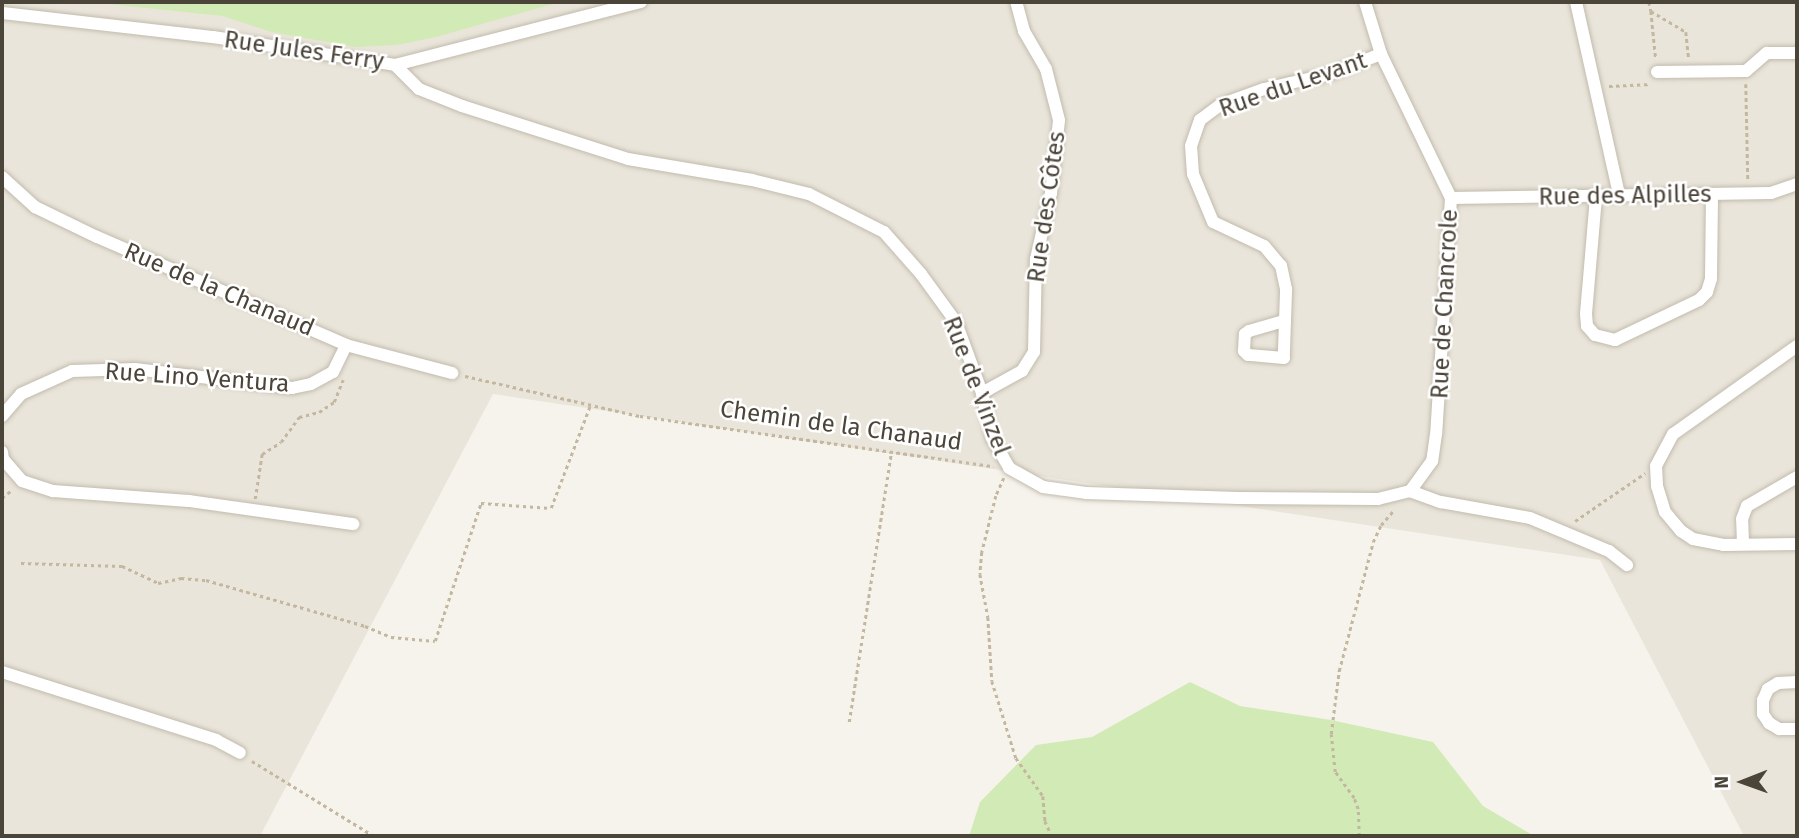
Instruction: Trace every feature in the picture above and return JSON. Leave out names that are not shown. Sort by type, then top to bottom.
[{"type":"street","name":"Rue Jules Ferry","points":[[2,13],[214,37],[395,65],[641,2]]},
{"type":"street","name":"Rue des Côtes","points":[[982,393],[1022,371],[1034,352],[1036,259],[1052,193],[1059,120],[1046,69],[1024,31],[1016,2]]},
{"type":"street","name":"Rue de Chancrole","points":[[1365,2],[1381,54],[1442,174],[1451,198],[1436,434],[1432,461],[1410,491]]},
{"type":"street","points":[[1576,2],[1619,194]]},
{"type":"street","points":[[1657,72],[1746,71],[1767,53],[1797,53]]},
{"type":"street","name":"Rue du Levant","points":[[1285,321],[1286,289],[1281,266],[1264,246],[1213,222],[1194,174],[1191,146],[1200,120],[1220,105],[1264,89],[1330,74],[1381,54]]},
{"type":"street","name":"Rue de Vinzel","points":[[395,65],[419,89],[581,145],[628,159],[752,180],[809,194],[884,232],[921,274],[956,322],[982,393],[992,438],[1009,468],[1043,487],[1086,493],[1378,499],[1410,491]]},
{"type":"street","name":"Rue de la Chanaud","points":[[2,177],[35,207],[97,237],[346,345],[452,373]]},
{"type":"street","name":"Rue des Alpilles","points":[[1451,198],[1748,194],[1771,193],[1797,184]]},
{"type":"street","points":[[1596,197],[1587,326],[1595,335],[1615,340],[1699,300],[1707,292],[1711,279],[1712,194]]},
{"type":"street","name":"Rue Lino Ventura","points":[[2,416],[21,394],[72,371],[135,369],[292,388],[311,384],[333,372],[346,345]]},
{"type":"street","points":[[1797,346],[1672,434],[1656,466],[1657,486],[1665,512],[1681,531],[1708,544],[1797,544]]},
{"type":"street","points":[[2,452],[3,459],[22,481],[53,491],[189,501],[353,524]]},
{"type":"street","points":[[1743,544],[1742,519],[1747,506],[1797,477]]},
{"type":"street","points":[[1410,491],[1441,502],[1530,518],[1609,551],[1627,565]]},
{"type":"street","points":[[2,672],[216,740],[240,753]]},
{"type":"street","points":[[1797,682],[1778,683],[1768,689],[1763,700],[1763,713],[1769,723],[1779,729],[1797,729]]},
{"type":"path","points":[[1595,86],[1655,84],[1657,72],[1649,2]]},
{"type":"path","points":[[1651,11],[1686,32],[1690,71]]},
{"type":"path","points":[[1746,71],[1748,194]]},
{"type":"path","name":"Chemin de la Chanaud","points":[[452,373],[640,416],[1009,468]]},
{"type":"path","points":[[253,510],[262,454],[281,442],[299,417],[318,412],[334,402],[344,379]]},
{"type":"path","points":[[21,563],[122,566],[158,583],[181,578],[206,580],[365,626],[391,638],[435,641],[481,503],[551,508],[591,403]]},
{"type":"path","points":[[849,722],[891,453]]},
{"type":"path","points":[[1562,531],[1656,466]]},
{"type":"path","points":[[1009,468],[996,496],[982,552],[980,574],[988,617],[992,681],[1016,758],[1043,796],[1043,812],[1052,836]]},
{"type":"path","points":[[1359,836],[1358,809],[1354,798],[1335,772],[1331,751],[1339,671],[1373,542],[1381,525],[1410,491]]},
{"type":"path","points":[[240,753],[374,836]]},
{"type":"shaded area","points":[[2,2],[1797,2],[1797,836],[1744,836],[1600,560],[493,394],[260,836],[2,836]]},
{"type":"green space","points":[[89,2],[560,2],[436,37],[397,45],[356,47],[271,32],[223,16]]},
{"type":"green space","points":[[1190,682],[1240,706],[1331,720],[1433,742],[1483,806],[1534,836],[969,836],[980,802],[1036,745],[1092,737]]}]
